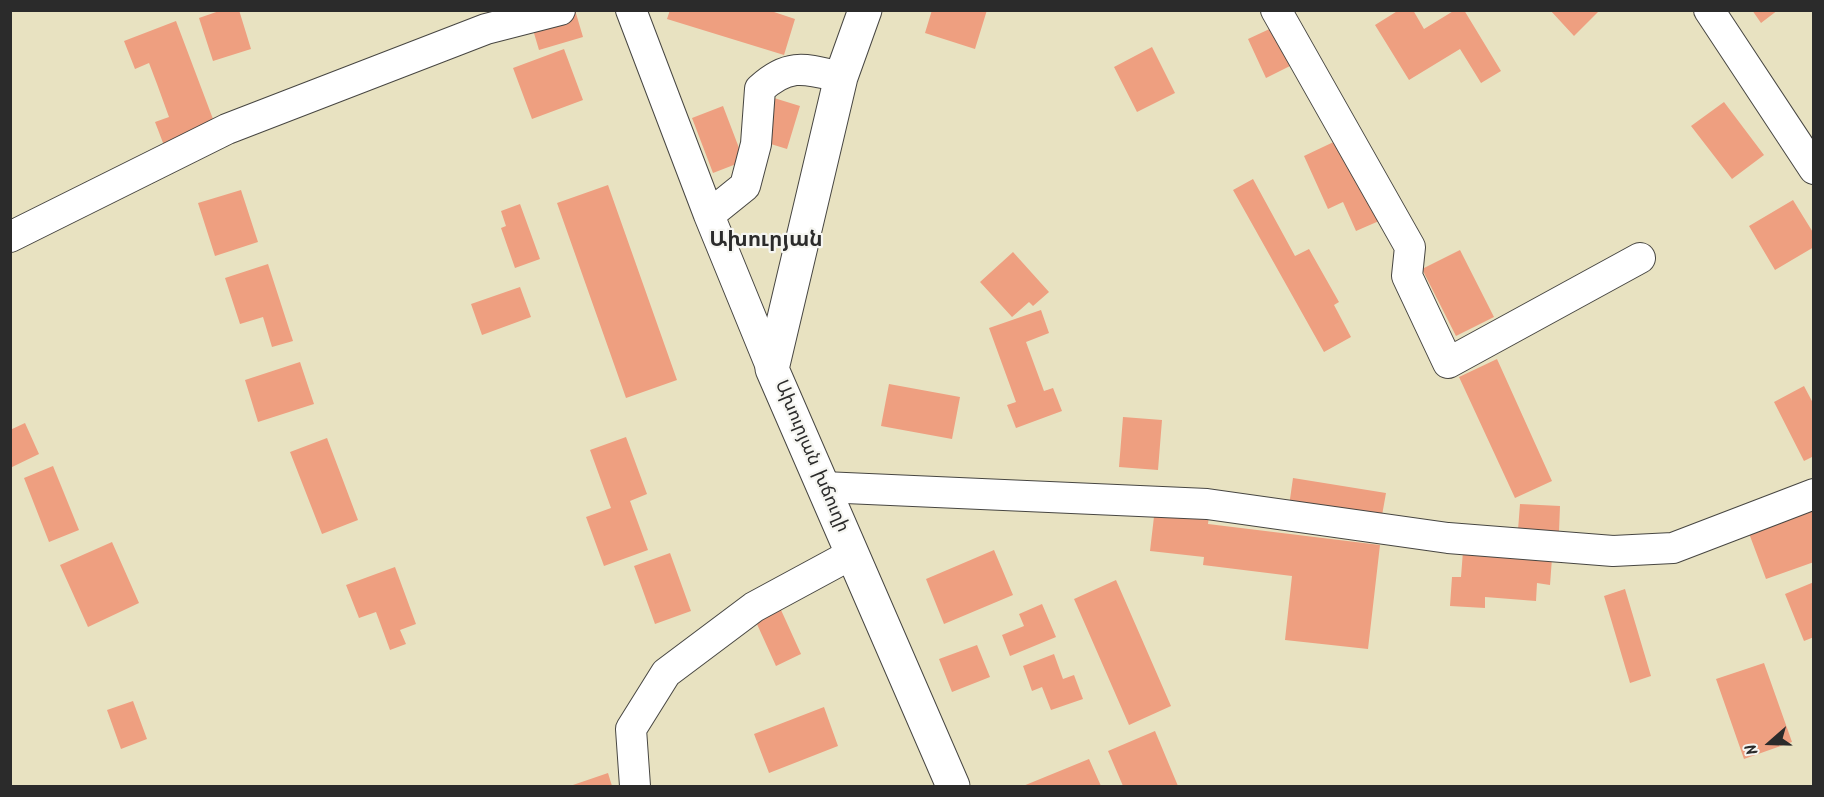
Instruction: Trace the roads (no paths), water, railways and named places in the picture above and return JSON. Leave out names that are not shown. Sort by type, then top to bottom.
[{"type":"main road","name":"Ախուրյան խճուղի","points":[[865,10],[841,77],[772,369],[953,786]]},
{"type":"street","points":[[10,237],[227,129],[486,29],[560,10]]},
{"type":"street","points":[[631,10],[709,215],[772,369]]},
{"type":"street","points":[[1276,10],[1410,247],[1407,276],[1448,363],[1640,258]]},
{"type":"street","points":[[1710,10],[1814,169]]},
{"type":"street","points":[[709,215],[745,186],[756,144],[760,89],[775,75],[803,69],[841,77]]},
{"type":"street","points":[[823,487],[1207,504],[1448,538],[1613,551],[1673,548],[1814,494]]},
{"type":"street","points":[[635,786],[631,729],[666,674],[754,607],[852,554]]},
{"type":"district","name":"Ախուրյան","points":[[766,242]]}]
